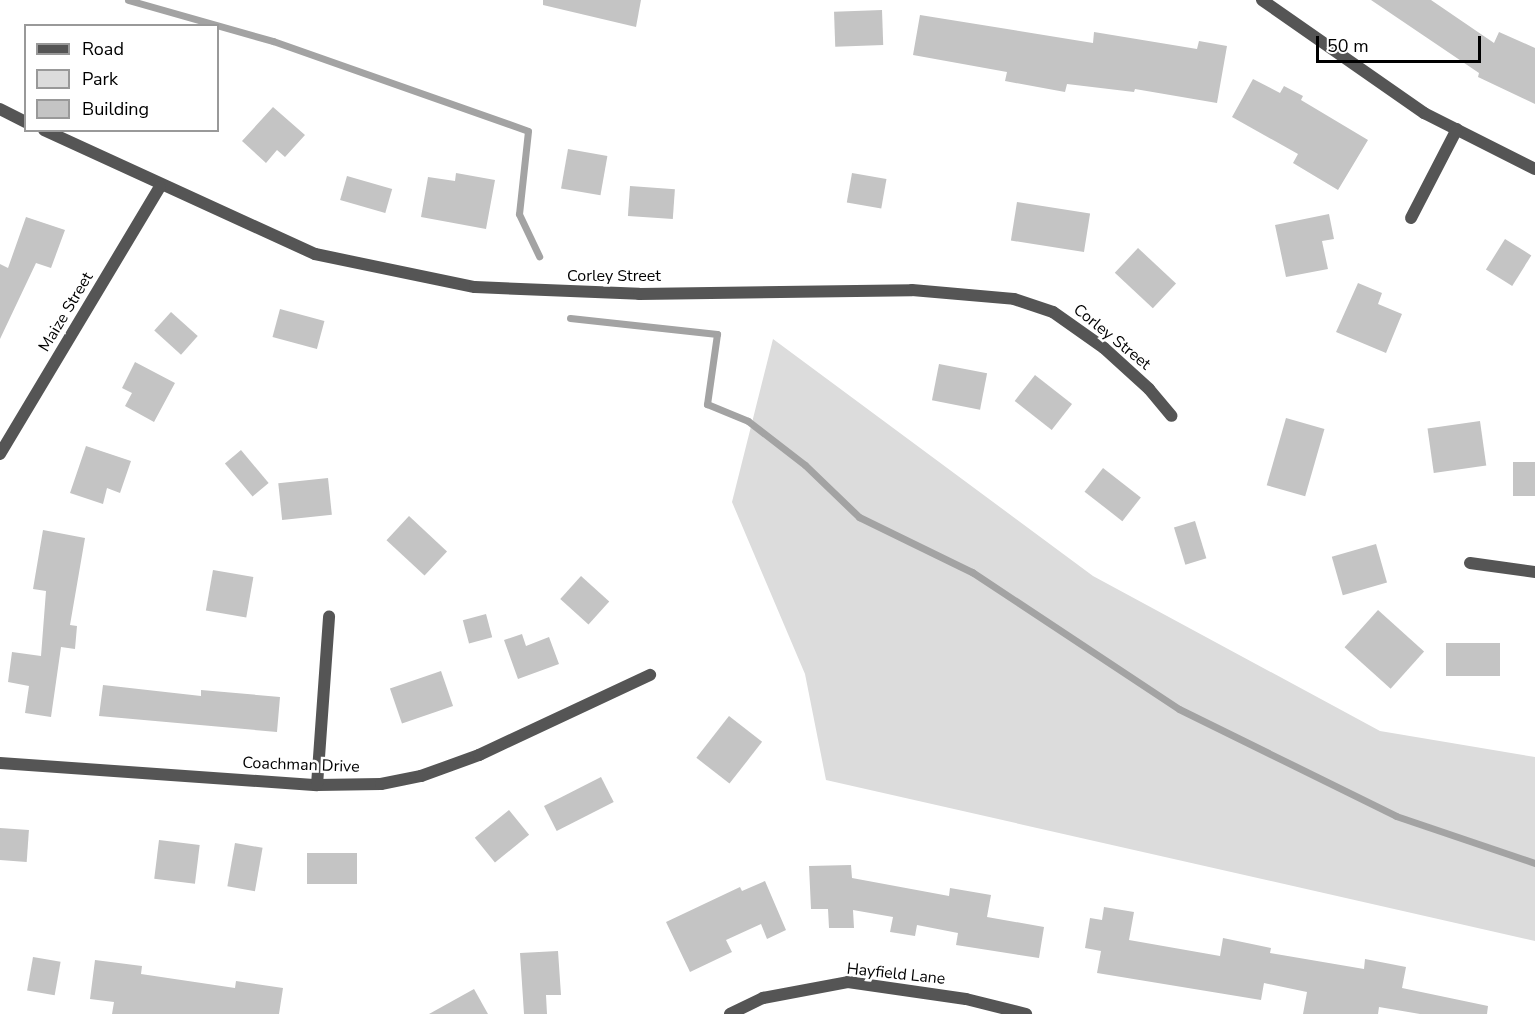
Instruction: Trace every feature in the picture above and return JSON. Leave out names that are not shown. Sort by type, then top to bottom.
[{"type":"street","points":[[1262,0],[1424,113],[1535,169]]},
{"type":"street","points":[[0,109],[24,121]]},
{"type":"street","points":[[1412,218],[1457,129]]},
{"type":"street","name":"Corley Street","points":[[48,132],[160,187],[315,254],[475,287],[516,292],[639,294],[912,290],[1014,299],[1053,312],[1104,348],[1149,389],[1172,416]]},
{"type":"street","name":"Maize Street","points":[[0,454],[160,187]]},
{"type":"street","points":[[1470,563],[1535,572]]},
{"type":"street","points":[[317,785],[329,616]]},
{"type":"street","name":"Coachman Drive","points":[[0,763],[317,785],[381,784],[421,776],[479,755],[650,675]]},
{"type":"street","name":"Hayfield Lane","points":[[730,1014],[763,998],[848,982],[966,999],[1026,1014]]},
{"type":"green space","points":[[773,339],[1093,576],[1380,731],[1535,757],[1535,941],[826,780],[805,674],[732,502]]},
{"type":"building","points":[[543,0],[641,0],[636,27],[543,5]]},
{"type":"building","points":[[1371,0],[1431,0],[1494,43],[1499,32],[1535,48],[1535,104],[1478,77],[1479,73]]},
{"type":"building","points":[[882,10],[883,45],[835,47],[834,12]]},
{"type":"building","points":[[920,15],[1093,43],[1094,32],[1197,49],[1199,41],[1227,46],[1217,103],[1135,89],[1134,92],[1067,84],[1065,92],[1005,81],[1007,72],[913,55]]},
{"type":"building","points":[[1253,79],[1280,93],[1284,86],[1303,96],[1301,100],[1368,140],[1338,190],[1293,163],[1298,154],[1232,117]]},
{"type":"building","points":[[273,107],[305,135],[285,157],[277,150],[266,163],[242,141]]},
{"type":"building","points":[[568,149],[607,156],[600,195],[561,188]]},
{"type":"building","points":[[456,173],[495,180],[486,229],[421,217],[428,177],[455,181]]},
{"type":"building","points":[[852,173],[886,179],[881,209],[847,203]]},
{"type":"building","points":[[347,176],[392,189],[385,213],[340,200]]},
{"type":"building","points":[[630,186],[675,189],[673,219],[628,216]]},
{"type":"building","points":[[1017,202],[1090,214],[1084,252],[1011,241]]},
{"type":"building","points":[[1329,214],[1334,239],[1322,241],[1328,269],[1286,277],[1275,225]]},
{"type":"building","points":[[26,217],[65,230],[51,268],[36,263],[0,339],[0,264],[8,268]]},
{"type":"building","points":[[1505,239],[1531,255],[1512,286],[1486,270]]},
{"type":"building","points":[[1138,248],[1176,283],[1153,308],[1115,273]]},
{"type":"building","points":[[1358,283],[1382,293],[1378,304],[1402,314],[1386,353],[1336,332]]},
{"type":"building","points":[[280,309],[324,321],[317,349],[272,337]]},
{"type":"building","points":[[171,312],[198,336],[181,355],[154,331]]},
{"type":"building","points":[[135,362],[175,383],[154,422],[125,406],[132,393],[122,388]]},
{"type":"building","points":[[939,364],[987,373],[980,410],[932,400]]},
{"type":"building","points":[[1035,375],[1072,404],[1052,430],[1015,401]]},
{"type":"building","points":[[1286,418],[1324,429],[1305,496],[1267,485]]},
{"type":"building","points":[[1480,421],[1486,466],[1434,473],[1428,428]]},
{"type":"building","points":[[86,446],[131,461],[120,493],[107,488],[103,504],[70,493]]},
{"type":"building","points":[[241,450],[269,483],[253,496],[225,463]]},
{"type":"building","points":[[1513,462],[1535,462],[1535,496],[1513,496]]},
{"type":"building","points":[[1103,468],[1141,498],[1122,521],[1085,492]]},
{"type":"building","points":[[328,478],[332,515],[282,520],[278,483]]},
{"type":"building","points":[[409,516],[447,551],[425,576],[386,540]]},
{"type":"building","points":[[1195,521],[1206,558],[1185,565],[1174,527]]},
{"type":"building","points":[[43,530],[85,538],[70,625],[77,626],[75,649],[61,647],[51,717],[25,713],[29,686],[8,682],[12,652],[41,656],[46,591],[33,589]]},
{"type":"building","points":[[1376,544],[1387,582],[1343,595],[1332,557]]},
{"type":"building","points":[[213,570],[253,577],[246,617],[206,610]]},
{"type":"building","points":[[581,576],[609,601],[588,624],[560,599]]},
{"type":"building","points":[[1378,610],[1424,651],[1391,689],[1345,647]]},
{"type":"building","points":[[486,614],[492,637],[469,643],[463,620]]},
{"type":"building","points":[[522,634],[526,646],[549,637],[559,664],[518,679],[504,640]]},
{"type":"building","points":[[1446,643],[1500,643],[1500,676],[1446,676]]},
{"type":"building","points":[[441,671],[453,706],[402,724],[390,689]]},
{"type":"building","points":[[103,685],[201,696],[201,690],[280,697],[277,732],[99,716]]},
{"type":"building","points":[[729,716],[762,742],[729,784],[696,758]]},
{"type":"building","points":[[601,777],[614,802],[557,831],[544,806]]},
{"type":"building","points":[[509,810],[529,835],[495,863],[475,838]]},
{"type":"building","points":[[0,828],[29,830],[27,862],[0,860]]},
{"type":"building","points":[[159,840],[200,845],[195,884],[154,879]]},
{"type":"building","points":[[235,843],[263,848],[255,891],[227,886]]},
{"type":"building","points":[[307,853],[357,853],[357,884],[307,884]]},
{"type":"building","points":[[851,865],[852,878],[949,896],[950,888],[991,895],[987,917],[1044,927],[1039,958],[956,945],[958,933],[917,925],[915,936],[890,932],[893,917],[853,910],[854,928],[829,928],[828,909],[811,909],[809,866]]},
{"type":"building","points":[[765,881],[786,930],[767,939],[761,924],[726,940],[732,952],[690,972],[666,922],[740,887],[742,891]]},
{"type":"building","points":[[1104,907],[1134,912],[1129,940],[1220,956],[1223,938],[1271,948],[1270,953],[1364,969],[1365,959],[1406,967],[1402,988],[1488,1006],[1487,1014],[1420,1014],[1379,1007],[1378,1014],[1303,1014],[1307,992],[1264,983],[1261,1000],[1097,973],[1101,951],[1085,948],[1090,918],[1102,920]]},
{"type":"building","points":[[558,951],[561,995],[546,995],[547,1014],[524,1014],[520,953]]},
{"type":"building","points":[[33,957],[61,962],[55,995],[27,990]]},
{"type":"building","points":[[95,960],[142,966],[141,974],[235,988],[236,981],[283,988],[279,1014],[112,1014],[114,1002],[90,999]]},
{"type":"building","points":[[474,989],[488,1014],[429,1014]]},
{"type":"waterway","points":[[128,0],[213,24]]},
{"type":"waterway","points":[[219,26],[273,41],[528,131],[519,214],[539,256]]},
{"type":"waterway","points":[[570,318],[717,334],[707,404],[748,421],[805,465],[859,517],[972,572],[1179,709],[1396,816],[1535,863]]}]
